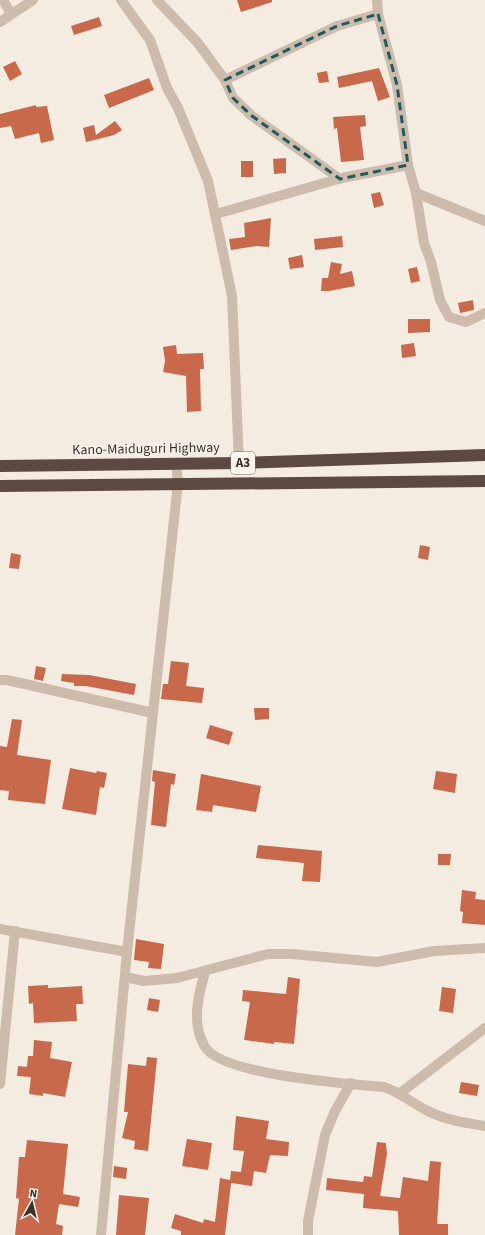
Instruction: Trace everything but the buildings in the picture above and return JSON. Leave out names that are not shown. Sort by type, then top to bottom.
[{"type":"highway","name":"Kano-Maiduguri Highway","points":[[0,466],[239,463],[485,454]]},
{"type":"highway","name":"A3","points":[[0,486],[485,481]]},
{"type":"street","points":[[3,0],[11,14]]},
{"type":"street","points":[[0,22],[33,0]]},
{"type":"street","points":[[121,0],[150,40],[167,88],[178,108],[208,181],[232,296],[239,463]]},
{"type":"street","points":[[157,0],[198,43],[225,80],[233,98],[252,116],[340,179]]},
{"type":"street","points":[[377,0],[378,14],[397,85],[408,165],[416,193],[424,243],[431,262],[440,300],[449,317],[466,322],[485,313]]},
{"type":"street","points":[[225,80],[337,26],[378,14]]},
{"type":"street","points":[[216,214],[340,179],[408,165]]},
{"type":"street","points":[[416,193],[485,221]]},
{"type":"street","points":[[101,1235],[127,952],[178,483],[176,463]]},
{"type":"street","points":[[0,680],[8,680],[153,713]]},
{"type":"street","points":[[0,928],[127,952]]},
{"type":"street","points":[[0,1084],[15,931]]},
{"type":"street","points":[[125,978],[144,981],[160,981],[205,972],[268,954],[292,954],[377,962],[434,951],[485,948]]},
{"type":"street","points":[[205,972],[198,997],[197,1016],[200,1034],[205,1047],[212,1055],[224,1062],[264,1072],[384,1087],[429,1112],[449,1119],[485,1126]]},
{"type":"street","points":[[399,1094],[485,1028]]},
{"type":"street","points":[[308,1235],[308,1221],[325,1135],[335,1111],[351,1084]]},
{"type":"highlighted area","points":[[378,14],[397,85],[408,165],[340,179],[252,116],[233,98],[225,80],[337,26]]}]
